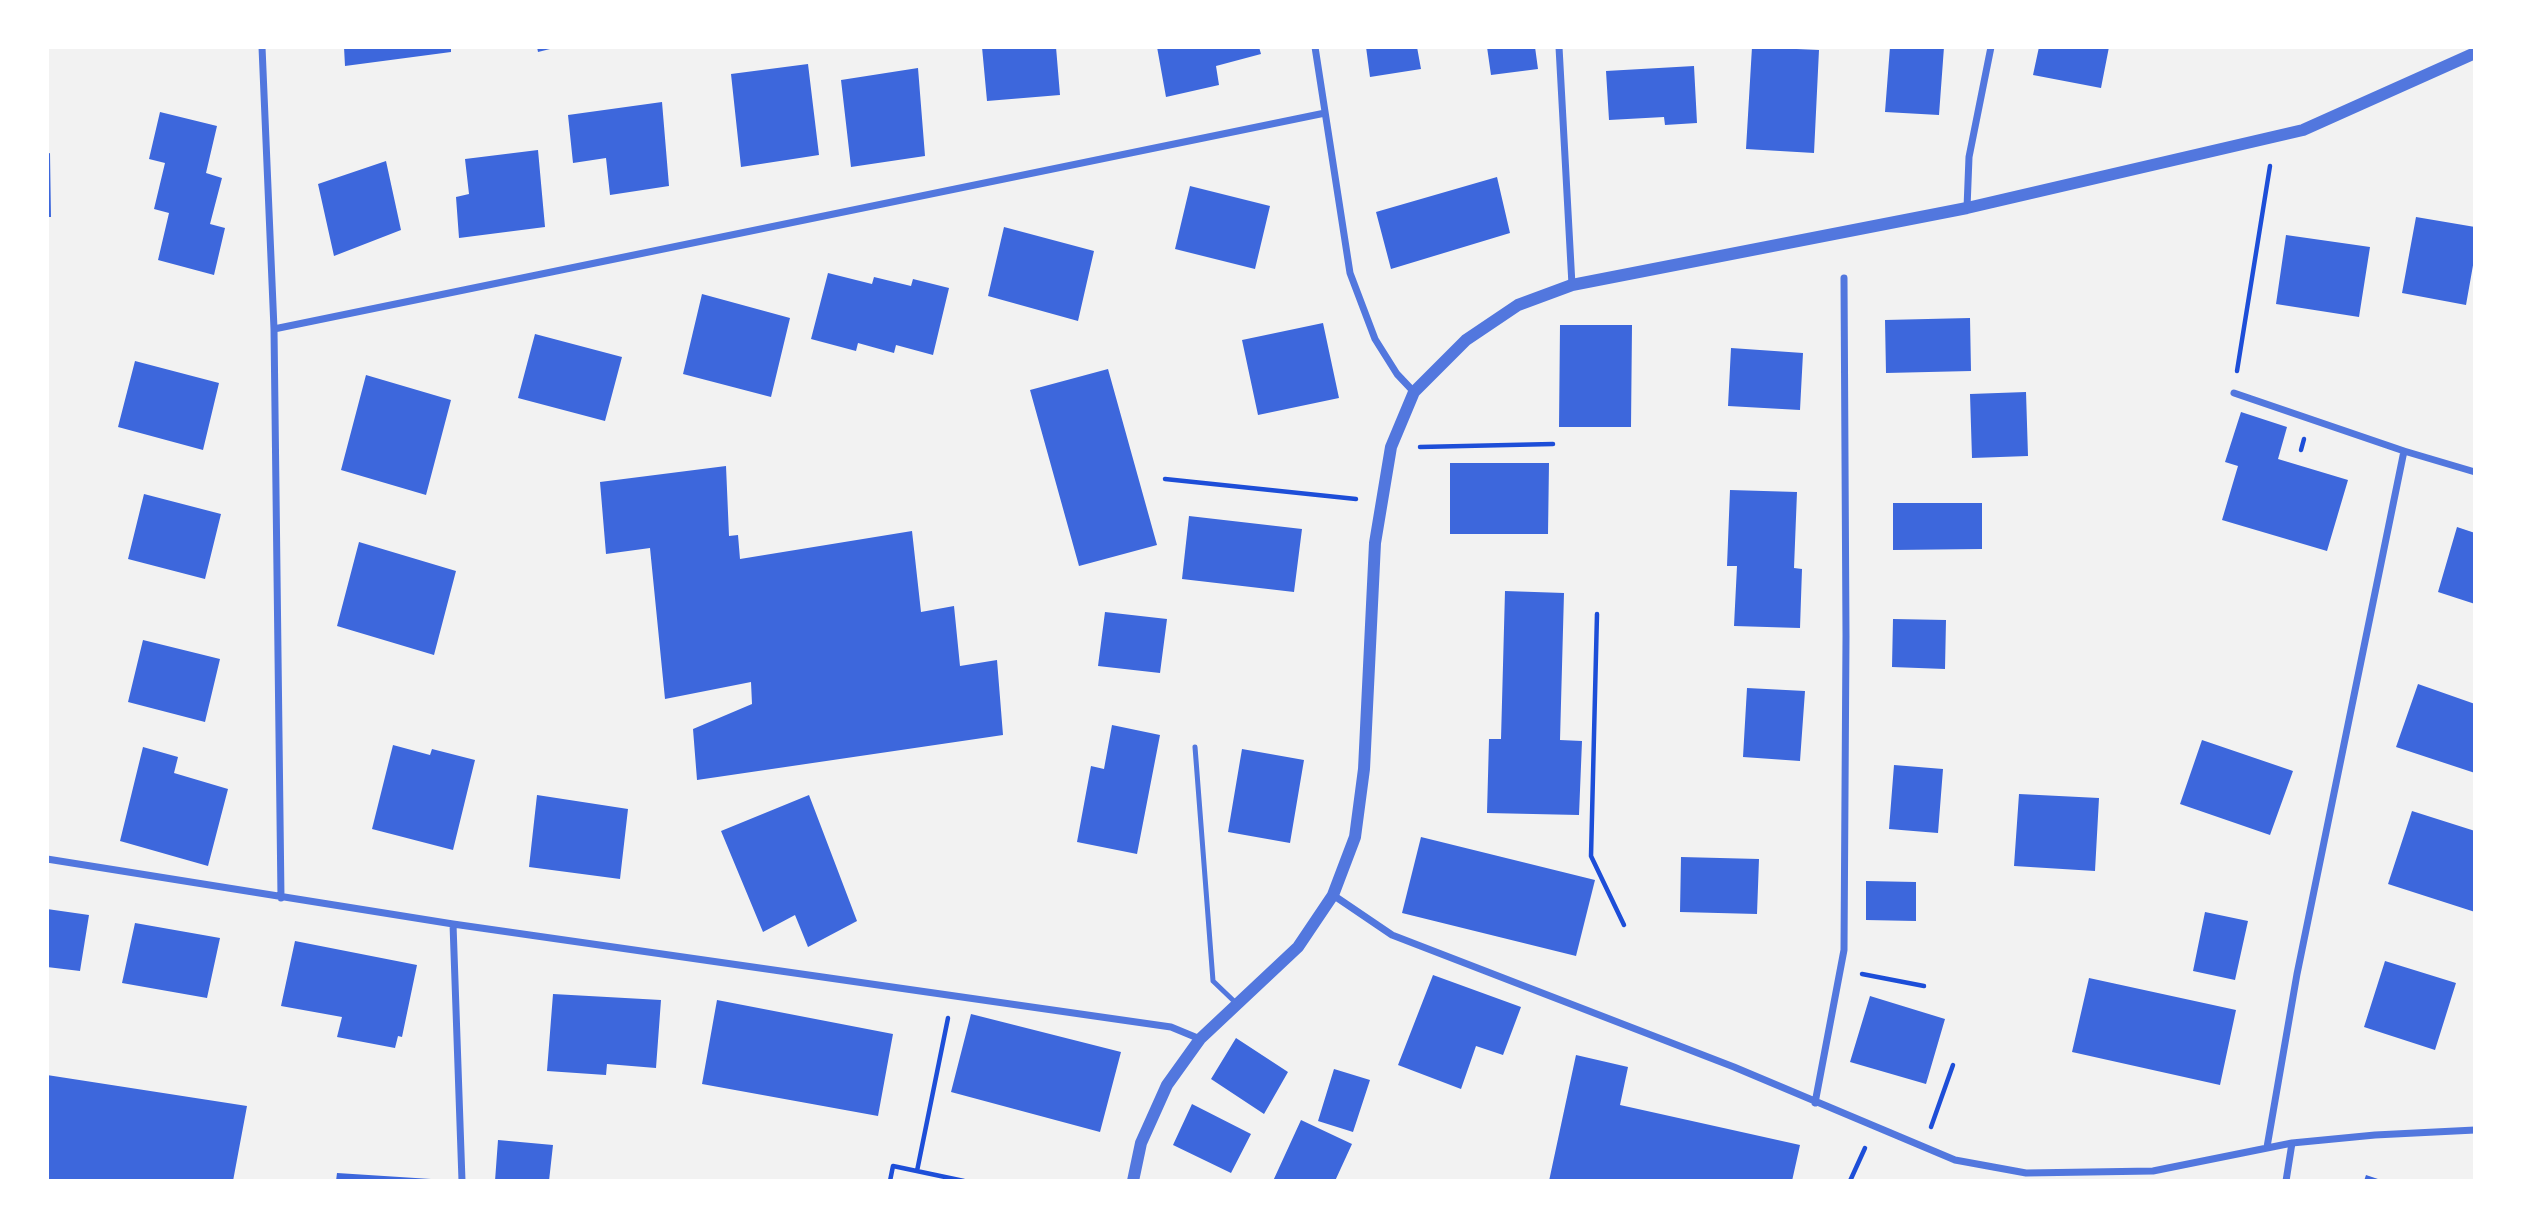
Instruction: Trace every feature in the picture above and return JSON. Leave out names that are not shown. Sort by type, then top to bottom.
[{"type":"street","points":[[262,47],[274,328],[281,898]]},
{"type":"street","points":[[1315,47],[1350,273],[1375,339],[1397,374],[1414,392]]},
{"type":"street","points":[[1559,47],[1572,285]]},
{"type":"street","points":[[1967,208],[1969,157],[1991,47]]},
{"type":"street","points":[[1133,1181],[1141,1143],[1167,1085],[1200,1039],[1297,947],[1333,895],[1355,837],[1364,769],[1375,543],[1391,447],[1414,392],[1466,340],[1518,306],[1572,285],[1967,208],[2303,130],[2475,53]]},
{"type":"street","points":[[274,328],[1325,113]]},
{"type":"street","points":[[1815,1103],[1844,950],[1844,278]]},
{"type":"street","points":[[2234,393],[2404,451],[2475,471]]},
{"type":"street","points":[[2267,1147],[2334,785],[2404,451]]},
{"type":"street","points":[[47,859],[453,925],[1171,1027],[1200,1039]]},
{"type":"street","points":[[1333,895],[1392,935],[1734,1067],[1873,1128],[1955,1160],[2039,1173],[2153,1171],[2292,1143],[2475,1130]]},
{"type":"street","points":[[453,925],[462,1181]]},
{"type":"street","points":[[2286,1181],[2292,1143]]},
{"type":"lane","points":[[1195,747],[1213,981],[1237,1004]]},
{"type":"path","points":[[2234,393],[2275,137]]},
{"type":"path","points":[[1391,447],[1553,444]]},
{"type":"path","points":[[1165,479],[1381,502]]},
{"type":"path","points":[[1597,614],[1591,856],[1624,925]]},
{"type":"path","points":[[1840,969],[1924,986]]},
{"type":"path","points":[[917,1171],[952,994]]},
{"type":"path","points":[[1924,1148],[1953,1065]]},
{"type":"path","points":[[1850,1181],[1873,1128]]},
{"type":"path","points":[[890,1181],[893,1166],[964,1181]]},
{"type":"building","points":[[344,47],[451,47],[451,52],[345,66]]},
{"type":"building","points":[[537,47],[554,47],[554,48],[538,52]]},
{"type":"building","points":[[982,47],[1056,47],[1060,95],[987,101]]},
{"type":"building","points":[[1157,47],[1259,47],[1261,54],[1216,66],[1219,85],[1166,97]]},
{"type":"building","points":[[1366,47],[1417,47],[1421,69],[1370,77]]},
{"type":"building","points":[[1487,47],[1535,47],[1538,69],[1491,75]]},
{"type":"building","points":[[1752,47],[1819,50],[1814,153],[1746,149]]},
{"type":"building","points":[[1890,47],[1944,47],[1939,115],[1885,112]]},
{"type":"building","points":[[2039,47],[2109,47],[2101,88],[2033,75]]},
{"type":"building","points":[[808,64],[819,155],[741,167],[731,74]]},
{"type":"building","points":[[1694,66],[1697,123],[1665,125],[1664,117],[1609,120],[1606,71]]},
{"type":"building","points":[[918,68],[925,156],[851,167],[841,80]]},
{"type":"building","points":[[662,102],[669,186],[610,195],[606,158],[573,163],[568,115]]},
{"type":"building","points":[[160,112],[217,126],[206,173],[222,178],[210,224],[225,228],[214,275],[158,260],[169,213],[154,209],[165,163],[149,159]]},
{"type":"building","points":[[538,150],[545,227],[459,238],[456,197],[469,194],[465,159]]},
{"type":"building","points":[[50,153],[51,217],[47,217],[47,154]]},
{"type":"building","points":[[386,161],[401,230],[334,256],[318,184]]},
{"type":"building","points":[[1497,177],[1510,233],[1391,269],[1376,212]]},
{"type":"building","points":[[1190,186],[1270,206],[1255,269],[1175,249]]},
{"type":"building","points":[[2416,217],[2475,227],[2475,254],[2466,305],[2402,293]]},
{"type":"building","points":[[1004,227],[1094,251],[1078,321],[988,296]]},
{"type":"building","points":[[2286,235],[2370,247],[2359,317],[2276,304]]},
{"type":"building","points":[[828,273],[872,284],[874,277],[911,286],[913,279],[949,288],[933,355],[896,345],[894,353],[858,343],[856,351],[811,339]]},
{"type":"building","points":[[702,294],[790,318],[771,397],[683,374]]},
{"type":"building","points":[[1970,318],[1971,371],[1886,373],[1885,320]]},
{"type":"building","points":[[1323,323],[1339,398],[1258,415],[1242,340]]},
{"type":"building","points":[[1560,325],[1632,325],[1631,427],[1559,427]]},
{"type":"building","points":[[535,334],[622,357],[605,421],[518,398]]},
{"type":"building","points":[[1731,348],[1803,353],[1800,410],[1728,406]]},
{"type":"building","points":[[135,361],[219,383],[203,450],[118,427]]},
{"type":"building","points":[[1108,369],[1157,545],[1079,566],[1030,390]]},
{"type":"building","points":[[366,375],[451,400],[426,495],[341,470]]},
{"type":"building","points":[[2026,392],[2028,456],[1972,458],[1970,394]]},
{"type":"building","points":[[2241,412],[2287,427],[2278,459],[2348,480],[2327,551],[2222,520],[2238,466],[2225,462]]},
{"type":"building","points":[[1450,463],[1549,463],[1548,534],[1450,534]]},
{"type":"building","points":[[726,466],[729,536],[738,535],[740,559],[912,531],[921,612],[954,606],[960,666],[997,660],[1003,735],[697,780],[693,729],[752,704],[751,682],[665,699],[650,548],[606,554],[600,482]]},
{"type":"building","points":[[1730,490],[1797,492],[1794,568],[1802,569],[1800,628],[1734,626],[1737,566],[1727,566]]},
{"type":"building","points":[[144,494],[221,514],[205,579],[128,559]]},
{"type":"building","points":[[1893,503],[1982,503],[1982,549],[1893,550]]},
{"type":"building","points":[[1189,516],[1302,529],[1294,592],[1182,579]]},
{"type":"building","points":[[2457,527],[2475,533],[2475,604],[2438,592]]},
{"type":"building","points":[[359,542],[456,571],[434,655],[337,626]]},
{"type":"building","points":[[1505,591],[1564,593],[1560,740],[1582,741],[1579,815],[1487,813],[1489,739],[1501,739]]},
{"type":"building","points":[[1105,612],[1167,619],[1160,673],[1098,666]]},
{"type":"building","points":[[1893,619],[1946,620],[1945,669],[1892,667]]},
{"type":"building","points":[[143,640],[220,659],[205,722],[128,702]]},
{"type":"building","points":[[2418,684],[2475,704],[2475,773],[2396,747]]},
{"type":"building","points":[[1747,688],[1805,691],[1800,761],[1743,757]]},
{"type":"building","points":[[1112,725],[1160,735],[1137,854],[1077,842],[1091,766],[1104,769]]},
{"type":"building","points":[[2202,740],[2293,771],[2270,835],[2180,804]]},
{"type":"building","points":[[393,745],[430,755],[432,749],[475,760],[453,850],[372,829]]},
{"type":"building","points":[[143,747],[178,757],[174,773],[228,789],[208,866],[120,841]]},
{"type":"building","points":[[1242,749],[1304,760],[1290,843],[1228,832]]},
{"type":"building","points":[[1894,765],[1943,769],[1938,833],[1889,829]]},
{"type":"building","points":[[2019,794],[2099,798],[2095,871],[2014,866]]},
{"type":"building","points":[[537,795],[628,809],[620,879],[529,867]]},
{"type":"building","points":[[809,795],[857,921],[808,947],[795,915],[763,932],[721,831]]},
{"type":"building","points":[[2412,811],[2475,831],[2475,912],[2388,884]]},
{"type":"building","points":[[1421,837],[1595,880],[1576,956],[1402,913]]},
{"type":"building","points":[[1681,857],[1759,859],[1757,914],[1680,912]]},
{"type":"building","points":[[1866,881],[1916,882],[1916,921],[1866,920]]},
{"type":"building","points":[[47,909],[89,915],[80,971],[47,967]]},
{"type":"building","points":[[2205,912],[2248,921],[2235,980],[2193,971]]},
{"type":"building","points":[[135,923],[220,938],[207,998],[122,983]]},
{"type":"building","points":[[295,941],[417,965],[402,1037],[398,1036],[395,1048],[337,1037],[342,1017],[281,1006]]},
{"type":"building","points":[[2385,961],[2456,983],[2435,1050],[2364,1027]]},
{"type":"building","points":[[1433,975],[1521,1007],[1503,1055],[1476,1046],[1461,1089],[1398,1065]]},
{"type":"building","points":[[2089,978],[2236,1010],[2220,1085],[2072,1052]]},
{"type":"building","points":[[553,994],[661,1000],[656,1068],[607,1064],[606,1075],[547,1071]]},
{"type":"building","points":[[1870,996],[1945,1019],[1926,1084],[1850,1062]]},
{"type":"building","points":[[717,1000],[893,1034],[878,1116],[702,1084]]},
{"type":"building","points":[[971,1014],[1121,1052],[1100,1132],[951,1092]]},
{"type":"building","points":[[1236,1038],[1288,1072],[1264,1114],[1211,1079]]},
{"type":"building","points":[[1576,1055],[1628,1067],[1620,1105],[1800,1145],[1792,1181],[1549,1181]]},
{"type":"building","points":[[1334,1069],[1370,1080],[1353,1132],[1318,1121]]},
{"type":"building","points":[[47,1075],[247,1106],[233,1181],[47,1181]]},
{"type":"building","points":[[1192,1104],[1251,1134],[1231,1173],[1173,1145]]},
{"type":"building","points":[[1301,1120],[1352,1144],[1335,1181],[1273,1181]]},
{"type":"building","points":[[498,1140],[553,1145],[549,1181],[495,1181]]},
{"type":"building","points":[[337,1173],[431,1179],[431,1181],[336,1181]]},
{"type":"building","points":[[2366,1175],[2381,1180],[2381,1181],[2364,1181]]}]
